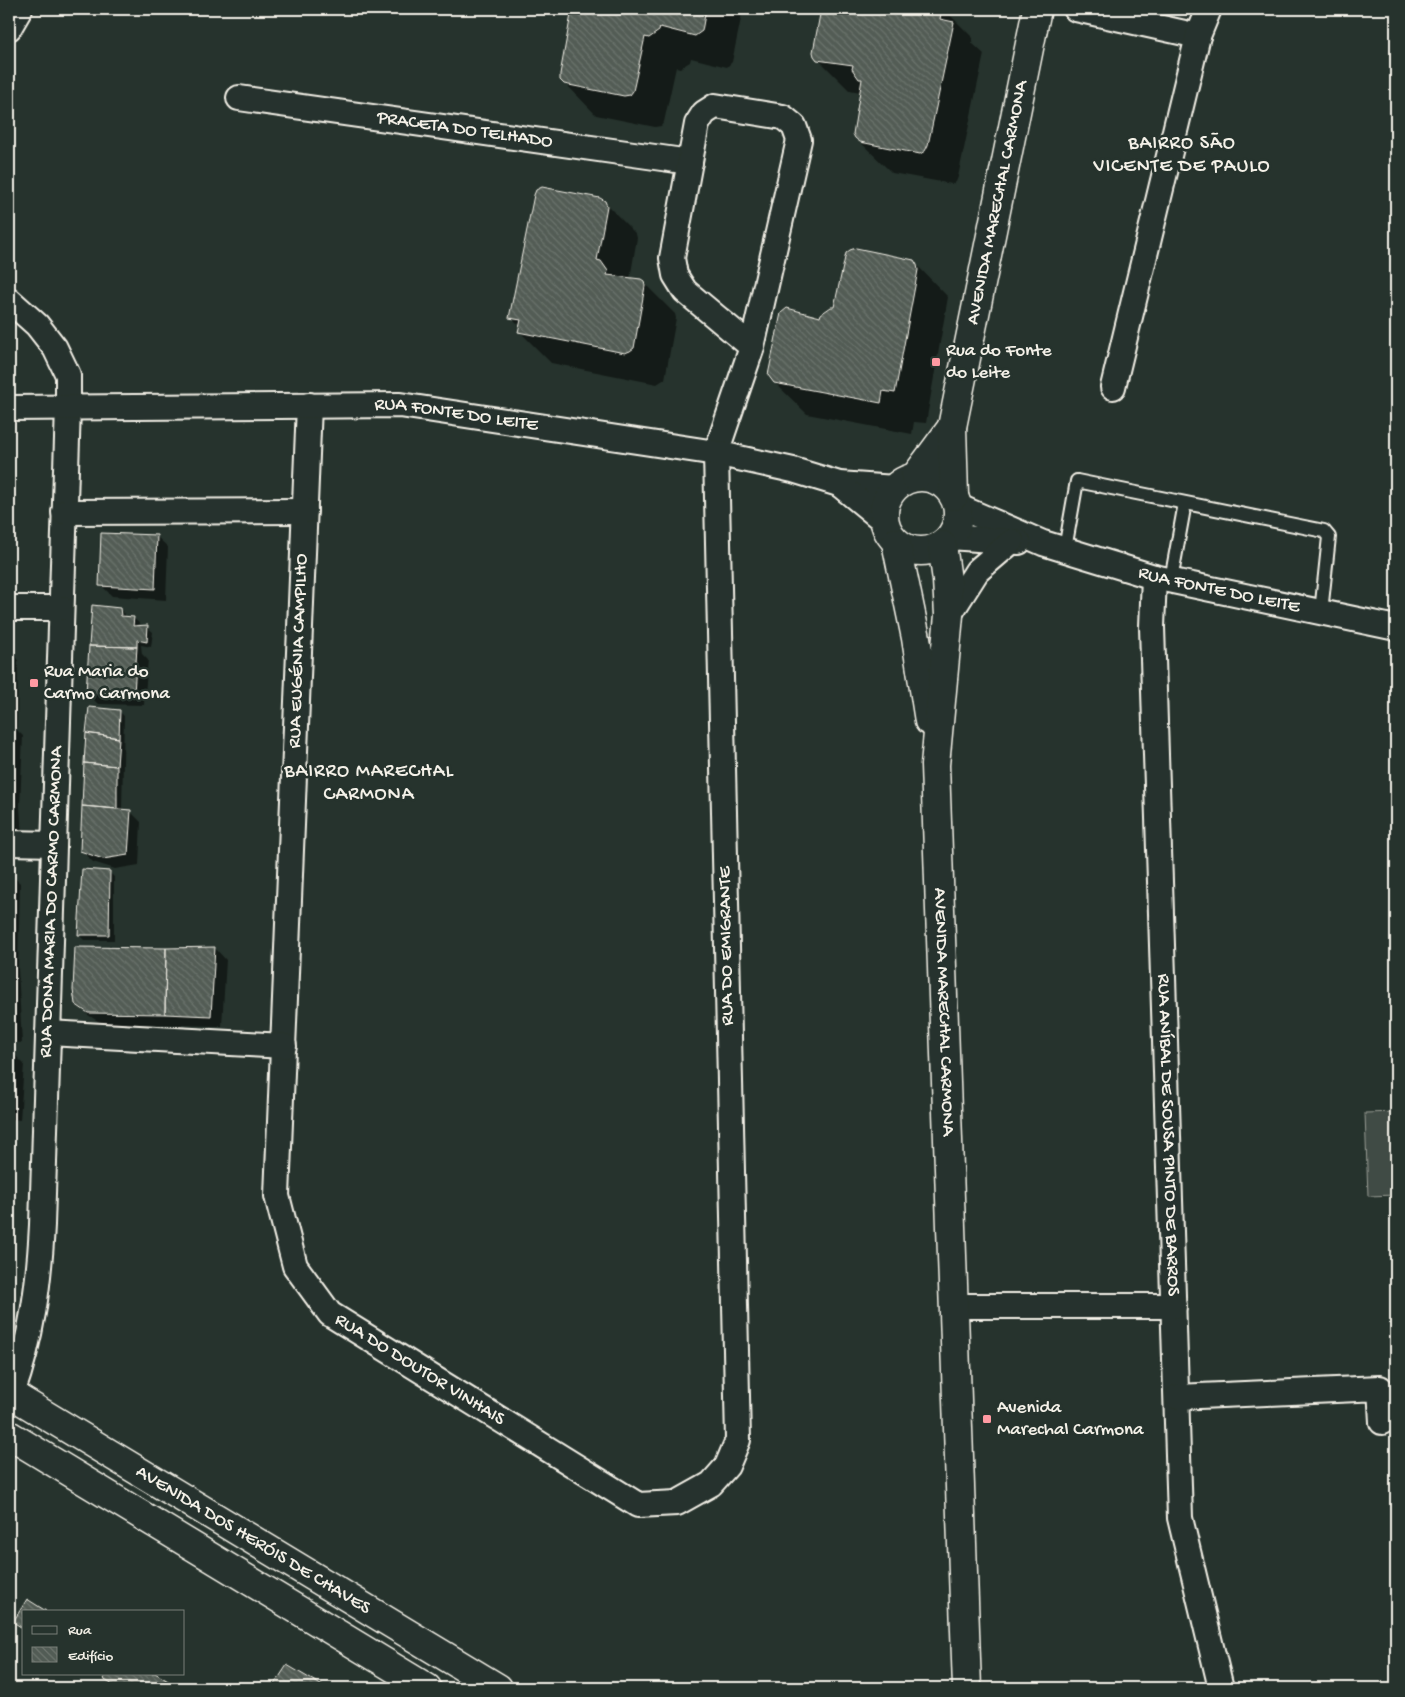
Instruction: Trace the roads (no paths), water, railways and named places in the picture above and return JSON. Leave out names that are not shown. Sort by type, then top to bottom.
[{"type":"street","points":[[9,28],[20,9]]},
{"type":"street","name":"AVENIDA MARECHAL CARMONA","points":[[952,427],[1037,9]]},
{"type":"street","points":[[1076,9],[1198,36]]},
{"type":"street","points":[[1113,387],[1198,36],[1209,9]]},
{"type":"street","name":"PRACETA DO TELHADO","points":[[238,98],[690,162]]},
{"type":"street","points":[[716,452],[752,347],[799,140],[794,126],[783,117],[715,106],[704,113],[697,124],[672,258],[675,275],[685,292],[752,347]]},
{"type":"street","name":"RUA DONA MARIA DO CARMO CARMONA","points":[[9,300],[37,325],[55,348],[68,375],[42,1225],[38,1287],[29,1338],[21,1370],[10,1397]]},
{"type":"street","name":"RUA EUGÉNIA CAMPILHO","points":[[284,1046],[309,405]]},
{"type":"street","name":"RUA FONTE DO LEITE","points":[[9,408],[400,405],[716,452],[793,470],[839,484]]},
{"type":"street","points":[[935,765],[916,638],[884,509],[888,498],[905,482],[952,427]]},
{"type":"street","points":[[839,484],[907,549],[919,552],[931,550],[946,541],[956,528],[958,517],[955,501],[952,427]]},
{"type":"street","name":"RUA DO EMIGRANTE","points":[[716,452],[738,1440]]},
{"type":"street","points":[[839,484],[905,482],[926,477],[937,480],[947,487],[955,501],[1054,546]]},
{"type":"street","points":[[64,512],[305,511]]},
{"type":"street","points":[[946,541],[1012,541],[1054,546]]},
{"type":"street","name":"AVENIDA MARECHAL CARMONA","points":[[946,541],[949,615],[935,765],[967,1688]]},
{"type":"street","points":[[949,615],[976,571],[1012,541]]},
{"type":"street","name":"RUA FONTE DO LEITE","points":[[1054,546],[1163,578],[1396,628]]},
{"type":"street","name":"RUA ANÍBAL DE SOUSA PINTO DE BARROS","points":[[1163,578],[1152,627],[1180,1518],[1221,1688]]},
{"type":"street","points":[[9,608],[61,608]]},
{"type":"street","points":[[9,843],[54,844]]},
{"type":"street","points":[[48,1032],[284,1046]]},
{"type":"street","name":"RUA DO DOUTOR VINHAIS","points":[[284,1046],[277,1196],[295,1266],[330,1314],[638,1505],[677,1503],[711,1484],[727,1466],[738,1440]]},
{"type":"street","points":[[954,1306],[1174,1306]]},
{"type":"street","points":[[1177,1397],[1380,1388],[1382,1422]]},
{"type":"street","name":"AVENIDA DOS HERÓIS DE CHAVES","points":[[10,1397],[498,1688]]},
{"type":"street","name":"AVENIDA DOS HERÓIS DE CHAVES","points":[[9,1435],[427,1688]]},
{"type":"lane","points":[[1054,546],[1077,481],[1324,531],[1329,537],[1321,612]]},
{"type":"lane","points":[[1163,578],[1184,503]]},
{"type":"place","name":"Rua do Fonte do Leite","points":[[936,362]]},
{"type":"place","name":"Rua Maria do Carmo Carmona","points":[[34,683]]},
{"type":"place","name":"Avenida Marechal Carmona","points":[[987,1419]]},
{"type":"district","name":"BAIRRO SÃO VICENTE DE PAULO","points":[[1182,156]]},
{"type":"district","name":"BAIRRO MARECHAL CARMONA","points":[[369,784]]}]
